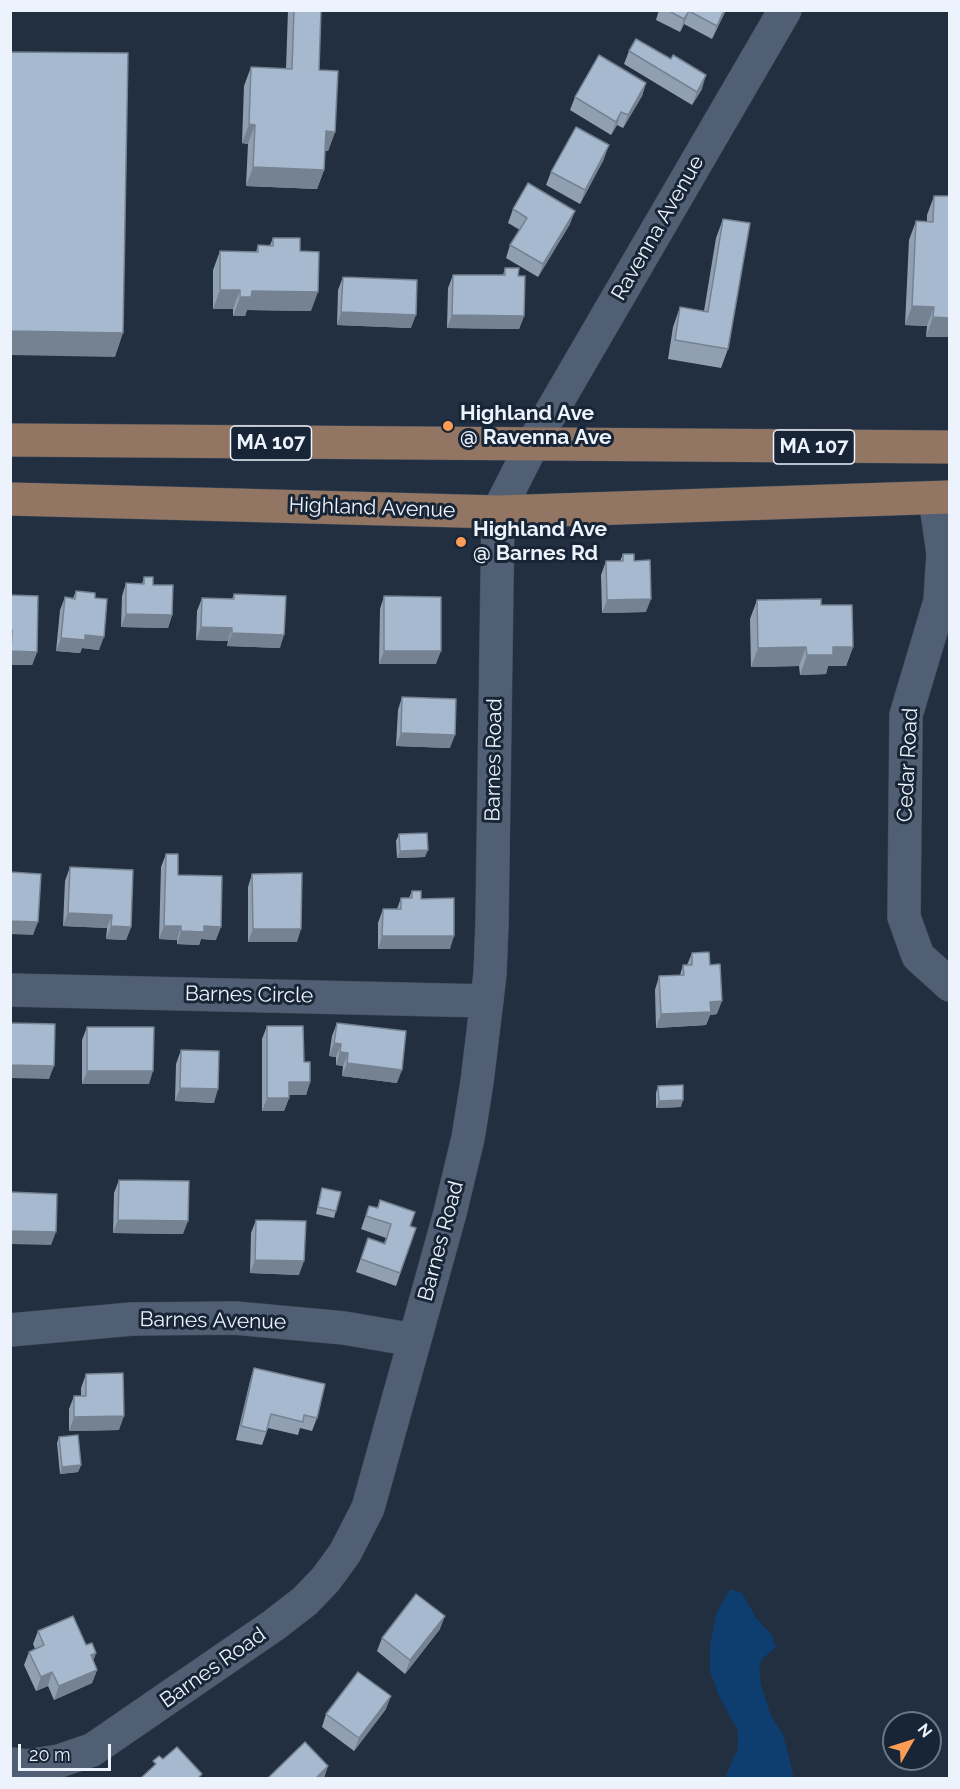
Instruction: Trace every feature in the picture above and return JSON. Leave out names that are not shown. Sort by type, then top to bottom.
[{"type":"main road","name":"MA 107","points":[[10,440],[950,447]]},
{"type":"main road","name":"Highland Avenue","points":[[10,500],[498,512],[942,497]]},
{"type":"street","name":"Ravenna Avenue","points":[[498,512],[532,445],[785,10]]},
{"type":"street","name":"Cedar Road","points":[[942,497],[943,553],[940,601],[906,715],[904,917],[918,956],[950,985]]},
{"type":"street","name":"Barnes Road","points":[[10,1764],[27,1766],[59,1761],[92,1750],[274,1625],[305,1601],[326,1579],[345,1553],[368,1508],[468,1138],[487,1001],[492,924],[498,512]]},
{"type":"street","name":"Barnes Circle","points":[[10,990],[487,1001]]},
{"type":"street","name":"Barnes Avenue","points":[[10,1330],[132,1320],[225,1318],[344,1328],[414,1340]]},
{"type":"shaded area","points":[[730,1589],[742,1593],[756,1618],[771,1634],[776,1647],[762,1659],[759,1669],[761,1685],[771,1716],[783,1734],[794,1778],[725,1778],[738,1748],[738,1731],[719,1696],[710,1671],[710,1644],[717,1612]]},
{"type":"building","points":[[294,10],[321,10],[319,70],[338,71],[335,132],[326,131],[324,170],[253,167],[255,125],[249,124],[251,67],[292,69]]},
{"type":"building","points":[[667,10],[724,10],[717,26],[689,11],[684,19]]},
{"type":"building","points":[[636,39],[671,59],[673,55],[706,75],[697,92],[629,51]]},
{"type":"building","points":[[10,52],[128,53],[123,333],[10,331]]},
{"type":"building","points":[[599,55],[646,83],[628,115],[621,112],[616,122],[575,97]]},
{"type":"building","points":[[576,127],[609,145],[585,190],[551,172]]},
{"type":"building","points":[[528,183],[575,211],[543,264],[510,245],[527,218],[513,209]]},
{"type":"building","points":[[934,196],[950,196],[950,318],[933,317],[934,307],[912,306],[916,221],[933,222]]},
{"type":"building","points":[[723,219],[750,223],[728,349],[675,340],[680,307],[708,312]]},
{"type":"building","points":[[273,238],[300,238],[300,251],[319,252],[318,292],[252,291],[251,297],[240,297],[240,290],[220,290],[220,251],[258,252],[258,245],[273,246]]},
{"type":"building","points":[[505,268],[519,268],[518,276],[525,276],[524,316],[452,315],[453,275],[505,275]]},
{"type":"building","points":[[343,277],[417,280],[416,315],[341,312]]},
{"type":"building","points":[[623,554],[634,554],[634,561],[650,560],[651,599],[607,600],[606,561],[623,561]]},
{"type":"building","points":[[144,577],[153,577],[153,585],[173,585],[172,615],[126,614],[126,583],[144,584]]},
{"type":"building","points":[[76,591],[95,593],[95,598],[107,599],[104,637],[85,635],[85,640],[61,638],[65,597],[75,599]]},
{"type":"building","points":[[234,594],[286,596],[284,635],[232,633],[232,628],[201,627],[202,598],[234,599]]},
{"type":"building","points":[[10,595],[38,596],[37,652],[11,651]]},
{"type":"building","points":[[384,596],[441,597],[441,651],[384,651]]},
{"type":"building","points":[[821,599],[821,605],[852,605],[853,647],[833,647],[833,655],[807,655],[806,647],[758,648],[757,600]]},
{"type":"building","points":[[402,697],[456,699],[455,735],[401,733]]},
{"type":"building","points":[[427,833],[428,850],[400,851],[399,834]]},
{"type":"building","points":[[166,854],[178,854],[178,875],[222,876],[221,927],[204,926],[204,932],[181,931],[181,926],[164,926]]},
{"type":"building","points":[[70,867],[133,870],[131,927],[111,926],[112,915],[68,913]]},
{"type":"building","points":[[10,872],[41,874],[38,922],[10,921]]},
{"type":"building","points":[[302,873],[301,929],[253,929],[252,874]]},
{"type":"building","points":[[412,891],[421,891],[421,899],[454,898],[454,936],[382,936],[383,909],[401,909],[401,898],[412,898]]},
{"type":"building","points":[[709,952],[710,965],[720,964],[722,1001],[710,1002],[711,1012],[661,1014],[659,976],[684,975],[683,965],[692,965],[692,953]]},
{"type":"building","points":[[10,1023],[55,1024],[54,1066],[10,1065]]},
{"type":"building","points":[[337,1023],[406,1031],[402,1070],[347,1063],[348,1053],[340,1052],[341,1044],[334,1043]]},
{"type":"building","points":[[267,1026],[303,1026],[304,1062],[310,1062],[310,1082],[289,1082],[289,1098],[267,1098]]},
{"type":"building","points":[[87,1027],[154,1027],[153,1071],[87,1071]]},
{"type":"building","points":[[181,1050],[219,1051],[218,1089],[180,1088]]},
{"type":"building","points":[[683,1085],[683,1100],[659,1101],[658,1086]]},
{"type":"building","points":[[119,1180],[189,1181],[188,1221],[118,1220]]},
{"type":"building","points":[[322,1188],[341,1192],[336,1211],[318,1207]]},
{"type":"building","points":[[10,1192],[57,1194],[56,1232],[10,1231]]},
{"type":"building","points":[[380,1200],[415,1212],[410,1226],[416,1228],[400,1273],[361,1259],[368,1238],[385,1244],[391,1224],[366,1216],[369,1206],[378,1208]]},
{"type":"building","points":[[256,1220],[306,1221],[304,1261],[255,1260]]},
{"type":"building","points":[[254,1368],[325,1384],[317,1418],[304,1415],[303,1422],[271,1414],[266,1432],[241,1426]]},
{"type":"building","points":[[123,1373],[124,1416],[74,1417],[74,1396],[86,1396],[86,1374]]},
{"type":"building","points":[[78,1435],[81,1465],[62,1467],[59,1437]]},
{"type":"building","points":[[416,1594],[445,1616],[410,1660],[382,1638]]},
{"type":"building","points":[[73,1616],[86,1645],[92,1643],[96,1653],[91,1655],[97,1670],[59,1686],[52,1672],[41,1677],[29,1652],[44,1645],[38,1631]]},
{"type":"building","points":[[358,1672],[391,1696],[359,1738],[326,1714]]},
{"type":"building","points":[[305,1742],[328,1766],[315,1779],[268,1779],[268,1778]]},
{"type":"building","points":[[177,1747],[202,1774],[197,1779],[140,1779],[156,1764],[153,1761],[159,1756],[163,1759]]},
{"type":"place","name":"Highland Ave @ Ravenna Ave","points":[[448,426]]},
{"type":"place","name":"Highland Ave @ Barnes Rd","points":[[461,542]]}]
